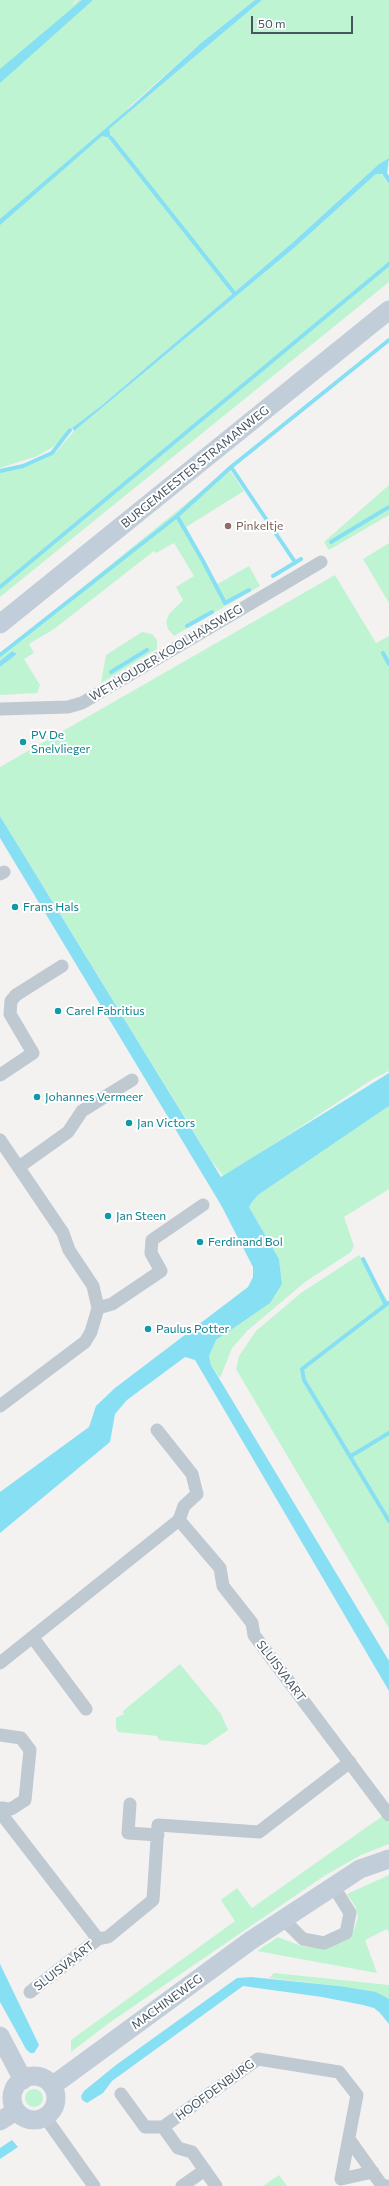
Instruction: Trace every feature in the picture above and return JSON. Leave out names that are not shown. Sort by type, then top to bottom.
[{"type":"street","name":"BURGEMEESTER STRAMANWEG","points":[[0,624],[389,310]]},
{"type":"street","name":"WETHOUDER KOOLHAASWEG","points":[[0,708],[68,707],[82,703],[321,562]]},
{"type":"street","points":[[0,1075],[33,1053],[10,1014],[11,1001],[16,995],[62,966]]},
{"type":"street","points":[[19,1167],[68,1132],[82,1111],[132,1080]]},
{"type":"street","points":[[0,1140],[63,1233],[69,1250],[93,1286],[98,1308],[91,1332],[84,1342],[0,1406]]},
{"type":"street","points":[[98,1308],[112,1304],[161,1271],[151,1253],[152,1240],[203,1205]]},
{"type":"street","points":[[0,1663],[179,1520],[184,1506],[197,1494],[192,1474],[157,1430]]},
{"type":"street","name":"SLUISVAART","points":[[179,1520],[220,1568],[224,1586],[252,1623],[254,1635],[389,1815]]},
{"type":"street","points":[[33,1638],[86,1708]]},
{"type":"street","name":"SLUISVAART","points":[[0,1735],[21,1738],[30,1750],[25,1800],[11,1809],[2,1808],[3,1816],[98,1939]]},
{"type":"street","points":[[130,1804],[128,1833],[158,1835],[158,1825],[259,1832],[350,1762]]},
{"type":"street","name":"SLUISVAART","points":[[30,1992],[98,1939],[108,1937],[153,1900],[158,1835]]},
{"type":"street","name":"MACHINEWEG","points":[[52,2086],[250,1941],[360,1869],[389,1859]]},
{"type":"street","points":[[284,1920],[303,1939],[324,1943],[346,1933],[350,1913],[334,1887]]},
{"type":"street","points":[[0,2036],[23,2080]]},
{"type":"street","name":"HOOFDENBURG","points":[[121,2094],[145,2127],[163,2127],[258,2059],[339,2072],[357,2095],[341,2179],[373,2172]]},
{"type":"street","points":[[36,2077],[43,2078],[52,2086],[56,2095],[56,2101],[54,2108],[45,2117],[36,2120],[28,2120],[16,2111],[12,2098],[13,2091],[23,2080],[36,2077]]},
{"type":"street","points":[[0,2121],[16,2111]]},
{"type":"street","points":[[45,2117],[94,2186]]},
{"type":"street","name":"HOOFDENBURG","points":[[163,2127],[178,2148],[192,2152],[216,2186]]},
{"type":"street","points":[[349,2139],[382,2184],[386,2186]]},
{"type":"street","points":[[182,2186],[205,2170]]},
{"type":"green space","points":[[0,0],[76,0],[70,7],[78,0],[255,0],[201,43],[127,109],[130,111],[262,0],[389,0],[389,158],[379,164],[291,244],[101,406],[72,428],[53,447],[37,456],[0,468]]},
{"type":"green space","points":[[376,174],[381,174],[389,184],[389,282],[0,597],[0,472],[29,465],[56,452],[74,431],[294,248]]},
{"type":"green space","points":[[229,469],[244,491],[186,527],[200,552],[214,586],[249,566],[260,586],[174,636],[168,629],[166,622],[169,614],[183,600],[176,587],[194,576],[174,543],[156,553],[154,551],[54,629],[29,644],[34,653],[24,659],[40,685],[37,693],[0,695],[0,667],[17,654],[12,651],[0,661],[0,654]]},
{"type":"green space","points":[[389,485],[389,515],[329,550],[324,542]]},
{"type":"green space","points":[[389,543],[389,603],[363,559]]},
{"type":"green space","points":[[335,575],[376,643],[389,636],[389,1071],[373,1079],[224,1177],[211,1160],[0,816],[0,767]]},
{"type":"green space","points":[[142,632],[152,634],[157,640],[157,649],[101,683],[106,655]]},
{"type":"green space","points":[[389,1106],[389,1189],[344,1217],[354,1246],[351,1252],[305,1282],[247,1331],[232,1348],[220,1378],[211,1365],[209,1356],[214,1342],[240,1322],[282,1284],[279,1259],[249,1207],[252,1202],[258,1195]]},
{"type":"green space","points":[[359,1255],[389,1303],[389,1628],[236,1369],[239,1356],[256,1331],[301,1293]]},
{"type":"green space","points":[[180,1664],[221,1714],[228,1730],[206,1745],[159,1740],[157,1736],[118,1732],[116,1728],[116,1718],[124,1714],[123,1711]]},
{"type":"green space","points":[[384,1815],[389,1824],[389,1844],[361,1855],[324,1876],[109,2023],[71,2052],[71,2040],[235,1921],[221,1900],[237,1888],[252,1908]]},
{"type":"green space","points":[[389,1875],[389,1933],[387,1929],[365,1940],[377,1973],[257,1951],[278,1937],[301,1946],[317,1948],[345,1941],[354,1930],[358,1917],[355,1906],[347,1894]]},
{"type":"green space","points":[[274,1973],[389,1985],[389,1999],[339,1986],[269,1978]]},
{"type":"green space","points":[[30,2089],[38,2089],[43,2094],[41,2105],[38,2107],[30,2107],[25,2102],[25,2094]]},
{"type":"green space","points":[[279,2175],[287,2186],[263,2186]]},
{"type":"water","points":[[82,0],[93,0],[0,83],[0,69]]},
{"type":"water","points":[[255,0],[262,0],[109,129],[111,138],[102,136],[0,225],[0,219],[133,105],[201,43]]},
{"type":"water","points":[[389,158],[387,173],[389,176],[389,184],[382,174],[376,174],[294,248],[74,431],[72,428],[101,406],[291,244],[379,164]]},
{"type":"water","points":[[12,651],[17,654],[0,667],[0,661]]},
{"type":"water","points":[[0,816],[221,1177],[389,1073],[389,1106],[258,1195],[252,1202],[249,1207],[279,1259],[282,1284],[270,1303],[216,1340],[209,1356],[211,1365],[389,1661],[389,1691],[195,1360],[185,1357],[127,1400],[115,1414],[110,1442],[0,1533],[0,1492],[89,1427],[96,1406],[115,1388],[248,1287],[253,1277],[253,1267],[221,1205],[0,838]]},
{"type":"water","points":[[0,1964],[39,2045],[34,2053],[30,2053],[26,2049],[0,2002]]},
{"type":"water","points":[[251,1977],[339,1986],[376,1992],[389,1999],[389,2024],[374,2008],[363,2005],[322,1997],[243,1986],[112,2081],[103,2093],[87,2103],[82,2100],[81,2096],[84,2091],[116,2065],[237,1978]]},
{"type":"water","points":[[12,2140],[18,2147],[0,2159],[0,2148]]},
{"type":"waterway","points":[[111,138],[235,294]]},
{"type":"waterway","points":[[0,587],[389,264]]},
{"type":"waterway","points":[[0,655],[177,516],[231,467],[389,340]]},
{"type":"waterway","points":[[0,471],[23,466],[52,453],[70,430]]},
{"type":"waterway","points":[[231,467],[295,562]]},
{"type":"waterway","points":[[331,542],[389,507]]},
{"type":"waterway","points":[[177,516],[225,603],[249,590]]},
{"type":"waterway","points":[[273,576],[301,559]]},
{"type":"waterway","points":[[187,626],[212,612]]},
{"type":"waterway","points":[[111,672],[147,650]]},
{"type":"waterway","points":[[383,653],[389,664]]},
{"type":"waterway","points":[[363,1259],[385,1303]]},
{"type":"waterway","points":[[388,1303],[302,1369],[304,1380],[389,1521]]},
{"type":"waterway","points":[[351,1456],[389,1433]]},
{"type":"place","name":"Pinkeltje","points":[[228,526]]},
{"type":"place","name":"PV De Snelvlieger","points":[[23,742]]},
{"type":"place","name":"Frans Hals","points":[[15,907]]},
{"type":"place","name":"Carel Fabritius","points":[[58,1011]]},
{"type":"place","name":"Johannes Vermeer","points":[[37,1097]]},
{"type":"place","name":"Jan Victors","points":[[129,1123]]},
{"type":"place","name":"Jan Steen","points":[[108,1216]]},
{"type":"place","name":"Ferdinand Bol","points":[[200,1242]]},
{"type":"place","name":"Paulus Potter","points":[[148,1329]]}]
